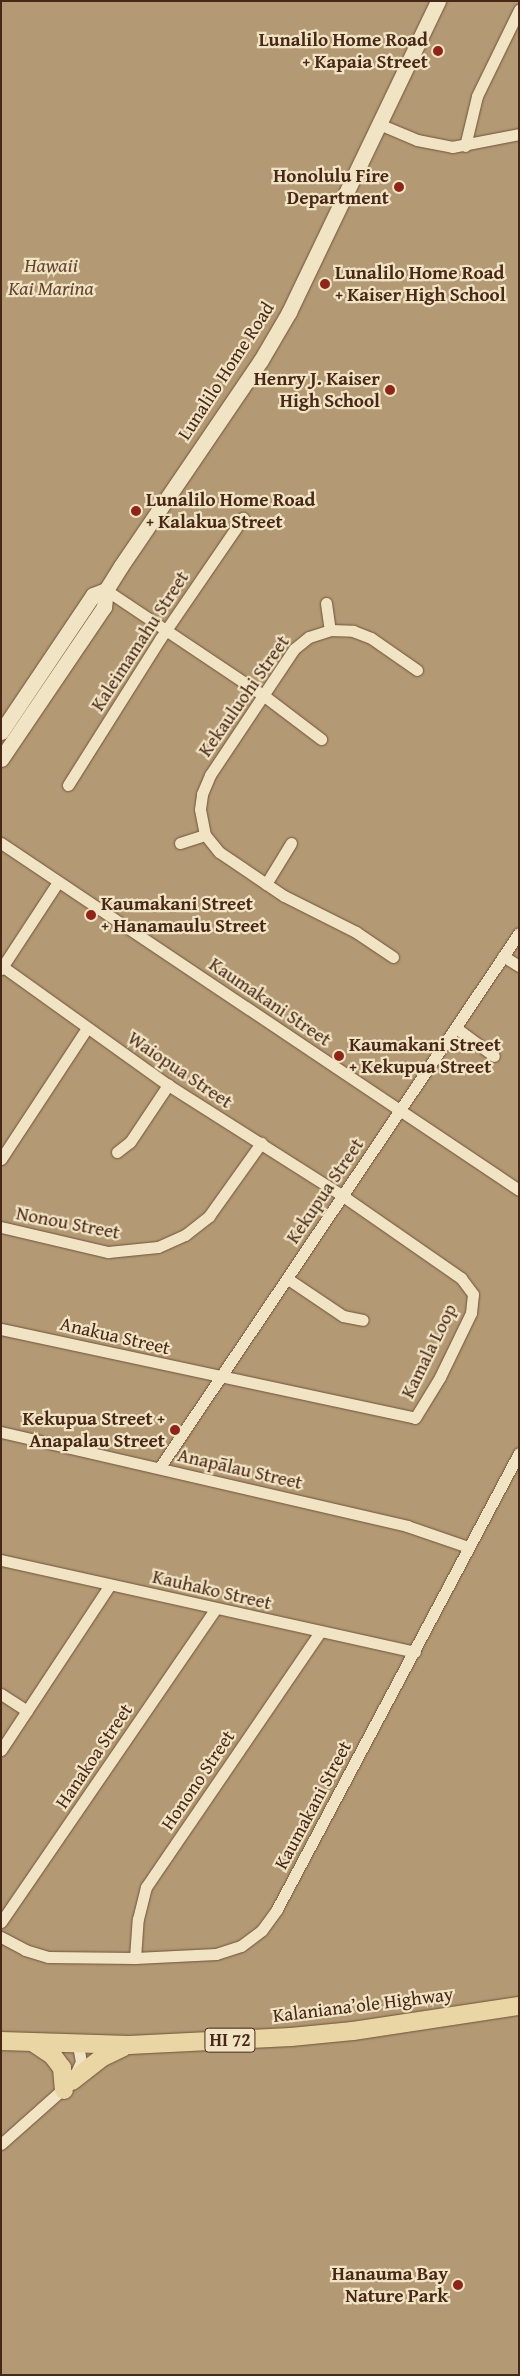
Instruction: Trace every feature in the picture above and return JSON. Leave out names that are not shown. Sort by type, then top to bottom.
[{"type":"main road","name":"Lunalilo Home Road","points":[[1,759],[104,607],[106,590],[261,360],[289,312],[438,1]]},
{"type":"main road","name":"Lunalilo Home Road","points":[[1,732],[93,595],[106,590]]},
{"type":"main road","name":"Kalaniana’ole Highway","points":[[1,2041],[130,2045],[352,2031],[519,2006]]},
{"type":"main road","points":[[34,2042],[53,2056],[62,2068],[68,2085],[101,2058],[130,2045]]},
{"type":"street","points":[[465,146],[477,96],[519,10]]},
{"type":"street","points":[[379,124],[429,143],[465,146],[519,134]]},
{"type":"street","name":"Kaleimamahu Street","points":[[68,785],[167,630],[244,518]]},
{"type":"street","points":[[106,590],[263,695],[321,738]]},
{"type":"street","points":[[326,603],[330,630]]},
{"type":"street","name":"Kekauluohi Street","points":[[205,835],[200,809],[205,784],[294,649],[309,637],[330,630],[362,634],[417,670]]},
{"type":"street","points":[[180,843],[205,835],[219,852],[266,884],[300,905],[356,932],[393,957]]},
{"type":"street","name":"Kaumakani Street","points":[[1,843],[519,1190]]},
{"type":"street","points":[[266,884],[291,843]]},
{"type":"street","points":[[2,968],[58,882]]},
{"type":"street","name":"Kekupua Street","points":[[160,1467],[519,934]]},
{"type":"street","points":[[503,956],[519,966]]},
{"type":"street","name":"Waiopua Street","points":[[2,968],[168,1085],[343,1196]]},
{"type":"street","points":[[1,1159],[87,1028]]},
{"type":"street","points":[[456,1028],[494,1056]]},
{"type":"street","points":[[117,1152],[130,1142],[168,1085]]},
{"type":"street","name":"Nonou Street","points":[[1,1227],[108,1252],[158,1247],[186,1234],[209,1216],[261,1143]]},
{"type":"street","name":"Kamala Loop","points":[[221,1378],[415,1418],[440,1377],[471,1313],[473,1294],[460,1278],[343,1196]]},
{"type":"street","points":[[288,1279],[343,1316],[362,1320]]},
{"type":"street","name":"Anakua Street","points":[[1,1329],[221,1378]]},
{"type":"street","name":"Anapālau Street","points":[[1,1432],[160,1467],[408,1526],[468,1547]]},
{"type":"street","name":"Kaumakani Street","points":[[1,1937],[25,1950],[48,1957],[135,1958],[216,1954],[241,1946],[262,1930],[276,1909],[415,1652],[468,1547],[519,1453]]},
{"type":"street","name":"Kauhako Street","points":[[1,1560],[319,1633],[415,1652]]},
{"type":"street","points":[[1,1750],[110,1585]]},
{"type":"street","name":"Hanakoa Street","points":[[1,1922],[215,1609]]},
{"type":"street","name":"Honono Street","points":[[135,1958],[138,1919],[146,1887],[319,1633]]},
{"type":"street","points":[[1,1694],[27,1711]]},
{"type":"street","points":[[1,2144],[68,2085],[81,2062],[78,2044]]},
{"type":"water","name":"Hawaii Kai Marina","points":[[1,1],[519,1],[519,2375],[1,2375]]},
{"type":"place","name":"Lunalilo Home Road + Kapaia Street","points":[[438,51]]},
{"type":"place","name":"Honolulu Fire Department","points":[[399,187]]},
{"type":"place","name":"Lunalilo Home Road + Kaiser High School","points":[[325,284]]},
{"type":"place","name":"Henry J. Kaiser High School","points":[[390,390]]},
{"type":"place","name":"Lunalilo Home Road + Kalakua Street","points":[[136,511]]},
{"type":"place","name":"Kaumakani Street + Hanamaulu Street","points":[[91,915]]},
{"type":"place","name":"Kaumakani Street + Kekupua Street","points":[[339,1056]]},
{"type":"place","name":"Kekupua Street + Anapalau Street","points":[[175,1430]]},
{"type":"place","name":"Hanauma Bay Nature Park","points":[[458,2285]]}]
